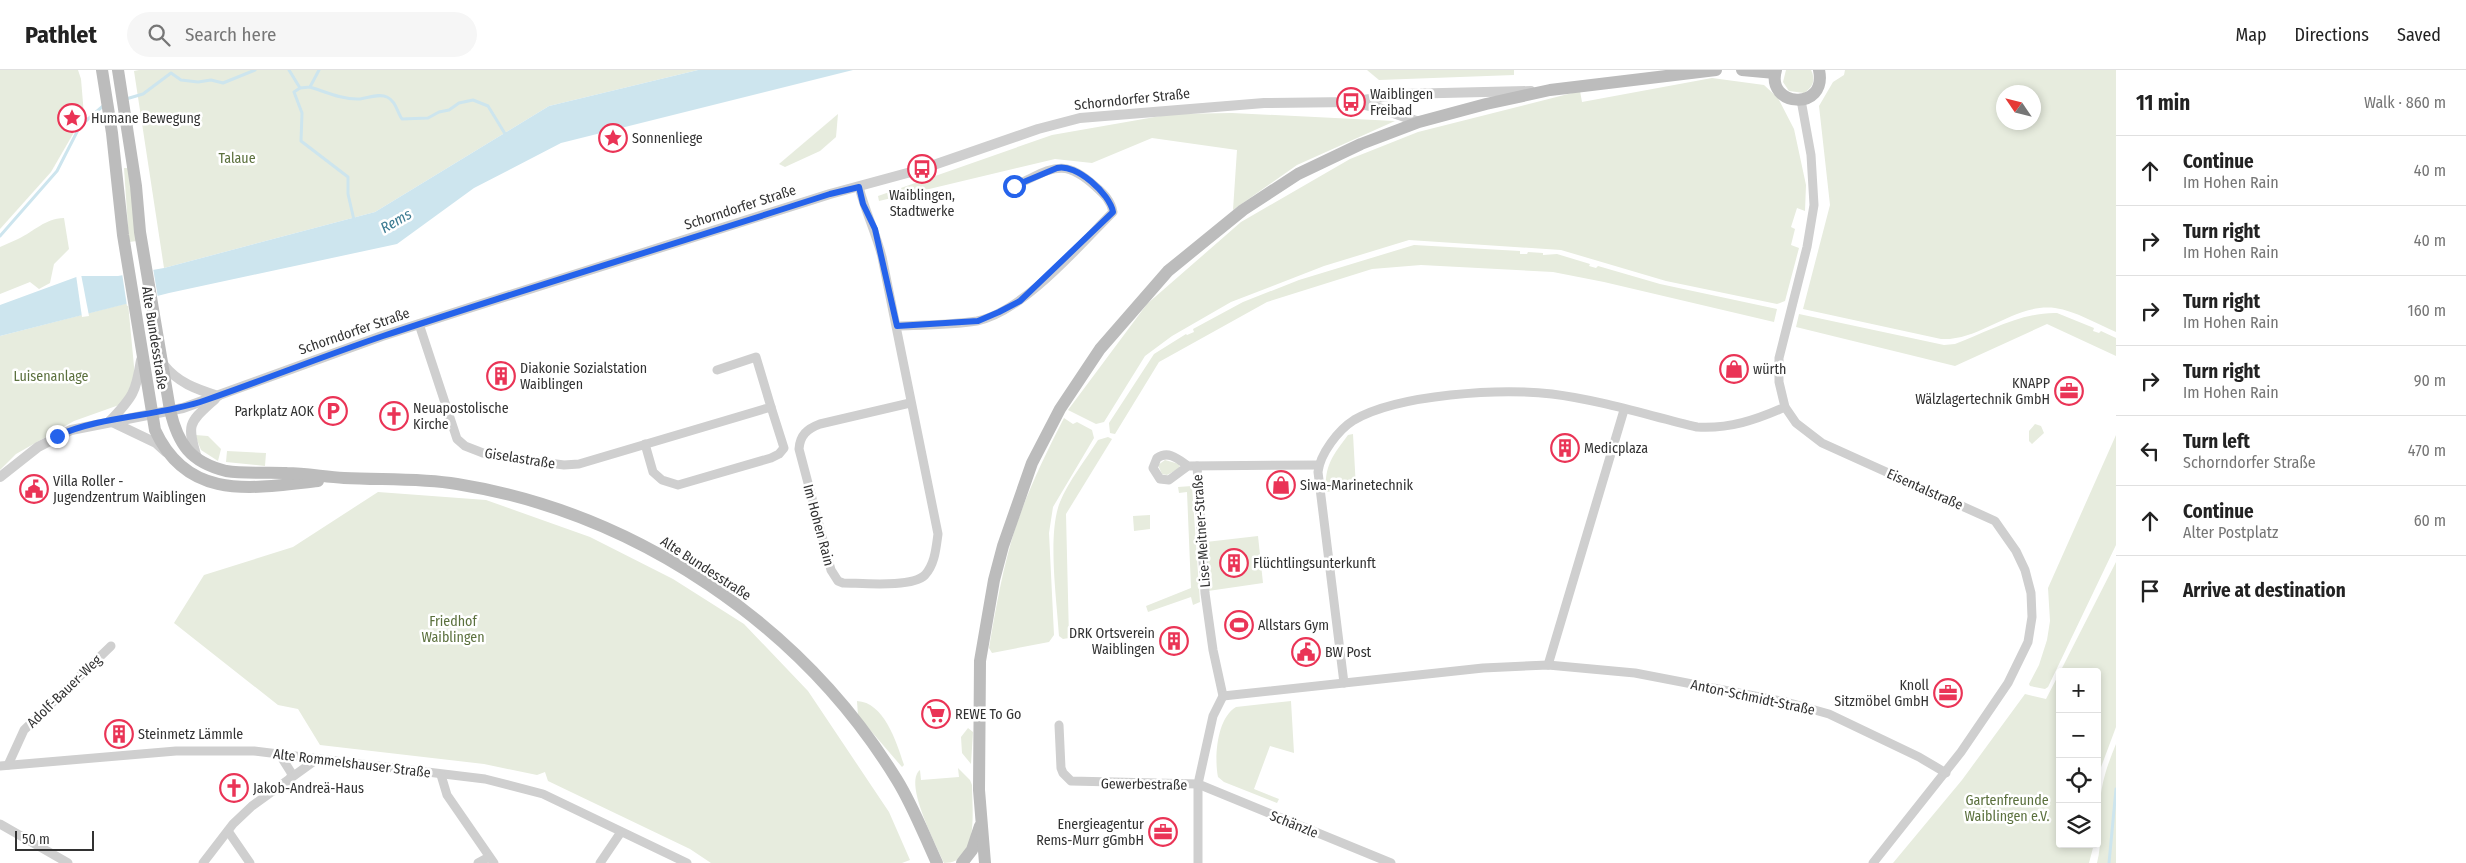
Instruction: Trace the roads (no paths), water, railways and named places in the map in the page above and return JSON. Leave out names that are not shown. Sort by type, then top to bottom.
[{"type":"main road","name":"Alte Bundesstraße","points":[[102,70],[112,133],[123,235],[152,413],[155,430],[168,454],[182,470],[218,485],[265,487],[343,478]]},
{"type":"main road","name":"Alte Bundesstraße","points":[[118,70],[128,129],[140,232],[170,410],[177,436],[197,459],[226,471],[415,480],[457,484],[499,493],[592,522],[635,541],[685,569],[750,615],[790,650],[838,702],[896,779],[937,863]]},
{"type":"main road","name":"Schorndorfer Straße","points":[[1419,122],[1550,90],[1716,70]]},
{"type":"main road","points":[[1742,70],[1776,71],[1775,80],[1781,93],[1794,100],[1801,100],[1813,94],[1817,89],[1820,76],[1819,70]]},
{"type":"main road","points":[[985,863],[983,835],[980,826],[978,712],[980,661],[994,580],[1023,488],[1032,463],[1060,409],[1100,349],[1168,271],[1196,246],[1242,210],[1298,174],[1361,144],[1419,122]]},
{"type":"main road","points":[[962,863],[972,850],[980,826]]},
{"type":"street","name":"Schorndorfer Straße","points":[[0,479],[10,468],[57,436],[71,430],[183,408],[419,324],[822,197],[976,152],[1038,129],[1080,118],[1264,103],[1351,102],[1401,94],[1550,90]]},
{"type":"street","name":"Eisentalstraße","points":[[1801,100],[1811,155],[1814,205],[1807,247],[1779,358],[1779,382],[1785,407],[1796,422],[1822,443],[1995,521],[2016,551],[2025,570],[2031,593],[2032,617],[2028,642],[2008,683],[1946,773],[1873,863]]},
{"type":"street","name":"Schorndorfer Straße","points":[[1351,102],[1379,108],[1419,122]]},
{"type":"street","points":[[897,326],[978,321],[1020,301],[1113,212],[1112,203],[1084,176],[1073,169],[1063,166],[1014,186]]},
{"type":"street","name":"Im Hohen Rain","points":[[859,187],[863,204],[875,229],[897,326],[910,403],[937,521],[938,534],[934,559],[924,575],[919,579],[890,583],[843,583],[838,581],[831,570],[799,449],[802,438],[810,428],[820,424],[910,403]]},
{"type":"street","name":"Giselastraße","points":[[419,324],[457,439],[465,446],[483,453],[564,465],[579,464],[771,407]]},
{"type":"street","points":[[141,343],[136,389],[129,402],[110,421],[156,443],[168,454]]},
{"type":"street","points":[[645,444],[653,472],[669,483],[678,485],[762,461],[779,454],[784,448],[756,357],[718,370]]},
{"type":"street","points":[[163,364],[181,382],[218,396],[196,416],[192,424],[189,434],[197,459]]},
{"type":"street","points":[[1344,683],[1318,480],[1319,465],[1335,438],[1352,422],[1380,410],[1420,400],[1483,391],[1538,392],[1567,396],[1697,427],[1718,429],[1756,419],[1785,407]]},
{"type":"street","points":[[1548,665],[1624,410]]},
{"type":"street","name":"Lise-Meitner-Straße","points":[[1223,696],[1212,650],[1192,466],[1319,465]]},
{"type":"street","name":"Adolf-Bauer-Weg","points":[[4,765],[24,730],[111,646]]},
{"type":"street","name":"Anton-Schmidt-Straße","points":[[1223,696],[1483,668],[1548,665],[1635,673],[1786,702],[1829,714],[1919,757],[1946,773]]},
{"type":"street","points":[[1198,784],[1213,716],[1223,696]]},
{"type":"street","name":"Gewerbestraße","points":[[1058,725],[1061,768],[1071,781],[1198,784],[1198,863]]},
{"type":"street","name":"Alte Rommelshauser Straße","points":[[4,765],[176,751],[254,751],[485,779],[530,790],[687,863]]},
{"type":"street","points":[[280,755],[292,774],[289,781]]},
{"type":"street","points":[[203,863],[228,831],[252,806],[317,760]]},
{"type":"street","points":[[442,775],[446,795],[492,860],[478,863]]},
{"type":"street","name":"Schänzle","points":[[1198,784],[1391,863]]},
{"type":"street","points":[[0,824],[68,863]]},
{"type":"street","points":[[228,831],[250,863]]},
{"type":"street","points":[[600,863],[621,832]]},
{"type":"water","name":"Rems","points":[[698,70],[853,70],[561,143],[474,188],[397,244],[169,293],[0,336],[0,305],[79,276],[118,276],[164,268],[375,212],[549,106]]},
{"type":"waterway","points":[[126,99],[143,94],[171,73],[181,80],[198,82],[211,80],[223,83],[255,70]]},
{"type":"waterway","points":[[289,70],[300,88],[294,92],[302,113],[301,141],[348,177],[348,194],[354,220]]},
{"type":"waterway","points":[[300,88],[310,87],[319,70]]},
{"type":"waterway","points":[[310,87],[347,98],[360,99],[384,96],[392,101],[402,119],[428,118],[439,112],[449,110],[459,103],[473,100],[488,106],[507,137]]},
{"type":"waterway","points":[[0,236],[57,171],[80,126],[103,106]]},
{"type":"waterway","points":[[2109,863],[2116,789]]},
{"type":"place","name":"Waiblingen Freibad","points":[[1351,102]]},
{"type":"place","name":"Humane Bewegung","points":[[72,118]]},
{"type":"place","name":"Sonnenliege","points":[[613,138]]},
{"type":"place","name":"Waiblingen, Stadtwerke","points":[[922,169]]},
{"type":"place","name":"würth","points":[[1734,369]]},
{"type":"place","name":"Diakonie Sozialstation Waiblingen","points":[[501,376]]},
{"type":"place","name":"KNAPP Wälzlagertechnik GmbH","points":[[2069,391]]},
{"type":"place","name":"Parkplatz AOK","points":[[333,411]]},
{"type":"place","name":"Neuapostolische Kirche","points":[[394,416]]},
{"type":"place","name":"Medicplaza","points":[[1565,448]]},
{"type":"place","name":"Siwa-Marinetechnik","points":[[1281,485]]},
{"type":"place","name":"Villa Roller - Jugendzentrum Waiblingen","points":[[34,489]]},
{"type":"place","name":"Flüchtlingsunterkunft","points":[[1234,563]]},
{"type":"place","name":"Allstars Gym","points":[[1239,625]]},
{"type":"place","name":"DRK Ortsverein Waiblingen","points":[[1174,641]]},
{"type":"place","name":"BW Post","points":[[1306,652]]},
{"type":"place","name":"Knoll Sitzmöbel GmbH","points":[[1948,693]]},
{"type":"place","name":"REWE To Go","points":[[936,714]]},
{"type":"place","name":"Steinmetz Lämmle","points":[[119,734]]},
{"type":"place","name":"Jakob-Andreä-Haus","points":[[234,788]]},
{"type":"place","name":"Energieagentur Rems-Murr gGmbH","points":[[1163,832]]},
{"type":"park label","name":"Talaue","points":[[237,158]]},
{"type":"park label","name":"Luisenanlage","points":[[51,376]]},
{"type":"park label","name":"Friedhof Waiblingen","points":[[453,630]]},
{"type":"park label","name":"Gartenfreunde Waiblingen e.V.","points":[[2007,808]]}]
